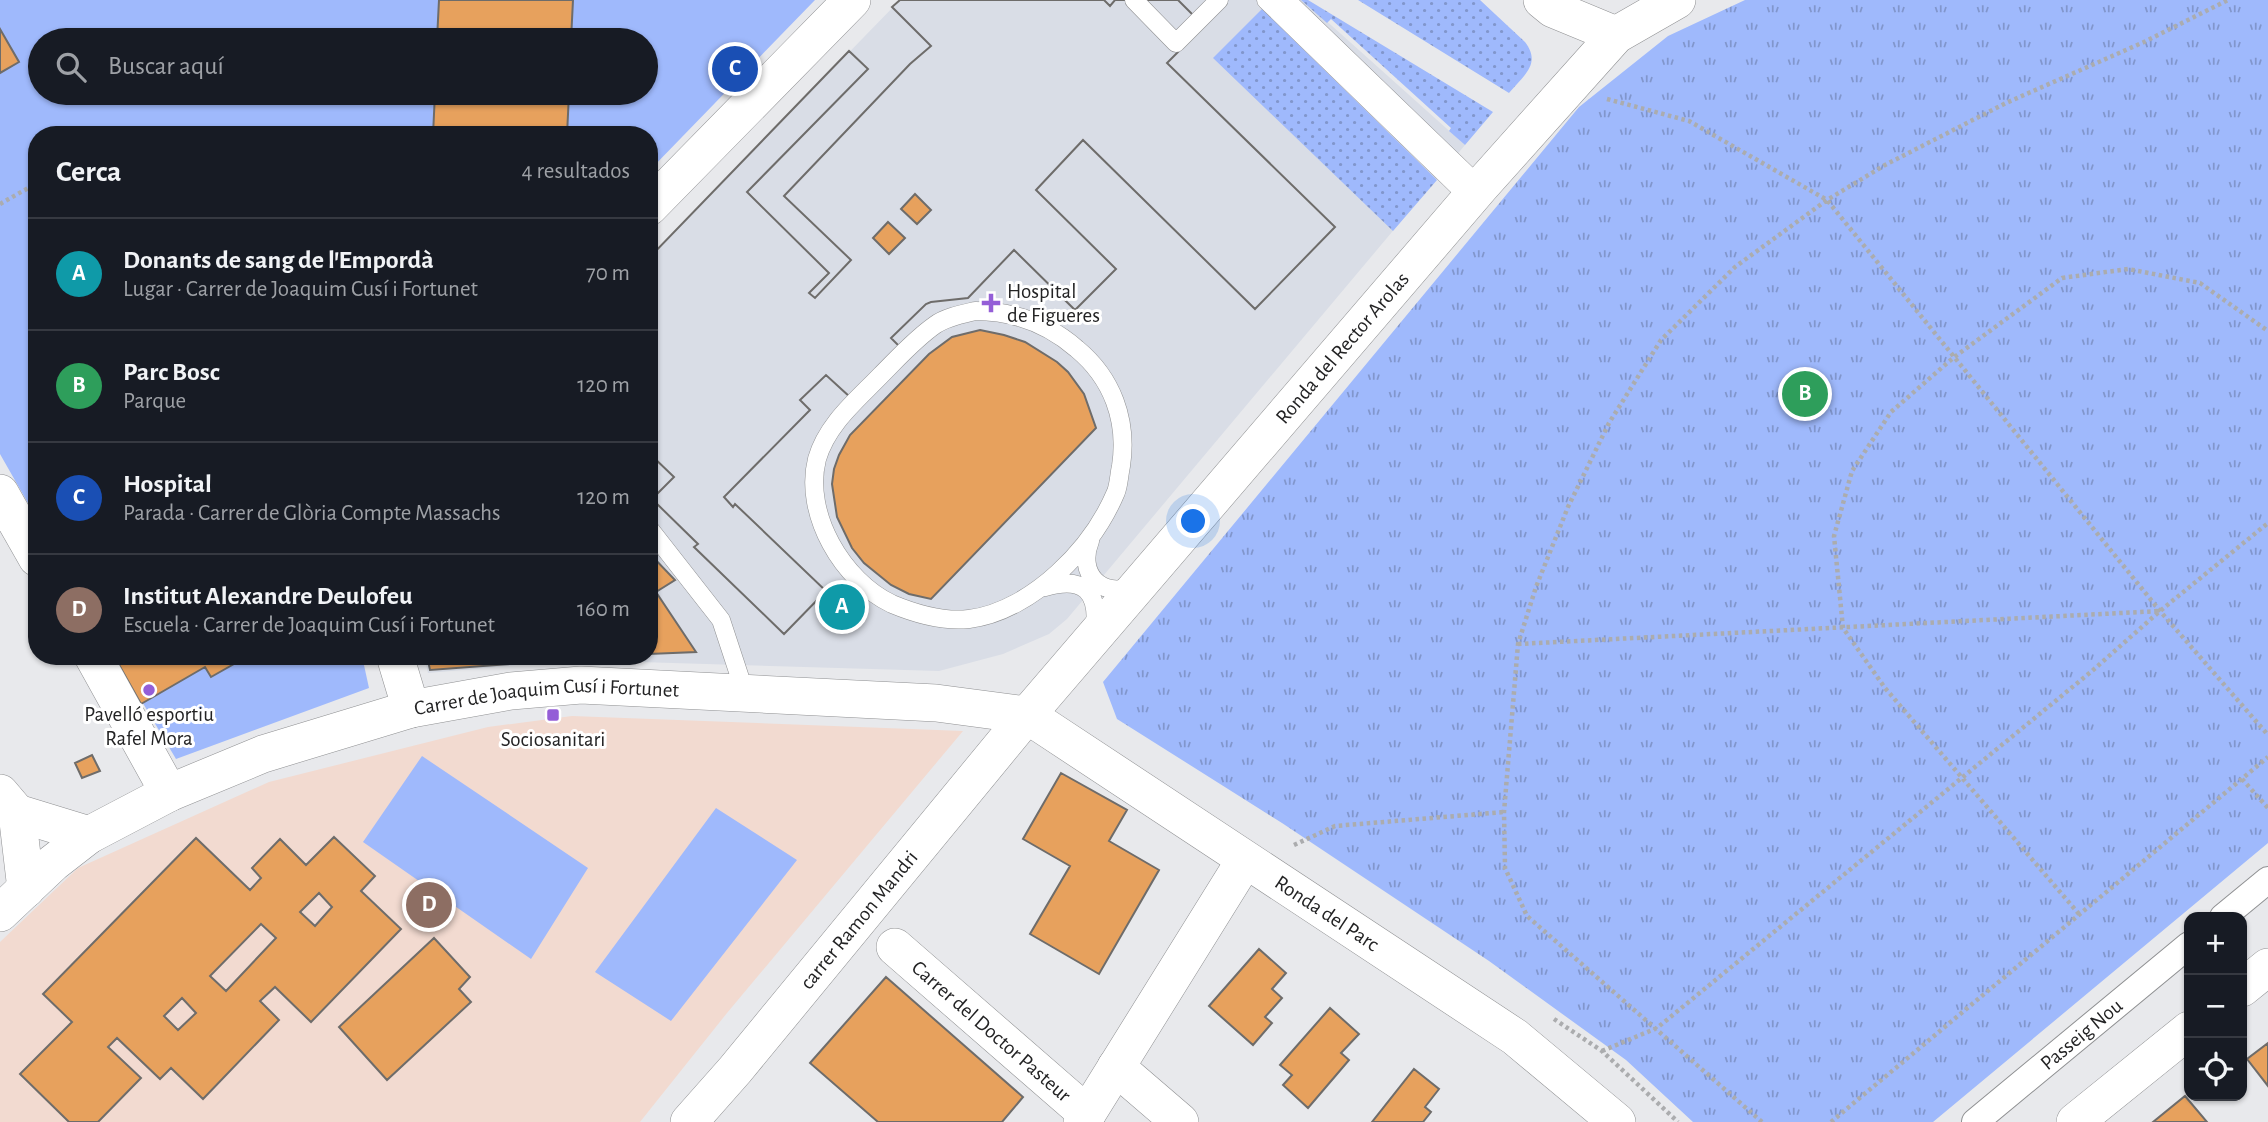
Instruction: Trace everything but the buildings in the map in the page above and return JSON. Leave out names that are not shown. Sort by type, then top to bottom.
[{"type":"street","points":[[658,198],[852,0]]},
{"type":"street","points":[[1542,0],[1553,9],[1616,35]]},
{"type":"street","name":"Ronda del Rector Arolas","points":[[1027,715],[1475,193],[1616,35],[1676,0]]},
{"type":"street","points":[[0,493],[28,542]]},
{"type":"street","points":[[98,665],[169,793]]},
{"type":"street","points":[[398,665],[411,709]]},
{"type":"street","name":"Carrer de Joaquim Cusí i Fortunet","points":[[13,901],[89,835],[169,793],[263,754],[411,709],[511,691],[581,685],[936,703],[1027,715]]},
{"type":"street","name":"Ronda del Parc","points":[[1027,715],[1515,1037],[1617,1122]]},
{"type":"street","name":"carrer Ramon Mandri","points":[[689,1122],[735,1070],[1027,715]]},
{"type":"street","points":[[13,901],[8,803],[89,835]]},
{"type":"street","name":"Carrer del Doctor Pasteur","points":[[895,947],[1085,1118],[1245,860]]},
{"type":"street","points":[[2229,912],[2268,880]]},
{"type":"street","name":"Passeig Nou","points":[[1975,1122],[2184,949]]},
{"type":"street","points":[[2247,984],[2268,967]]},
{"type":"street","points":[[2075,1122],[2184,1034]]},
{"type":"street","points":[[1116,1067],[1180,1122]]},
{"type":"lane","points":[[1134,0],[1176,43],[1219,0]]},
{"type":"lane","points":[[1266,0],[1475,193]]},
{"type":"lane","points":[[1286,0],[1475,193]]},
{"type":"lane","points":[[975,311],[995,311],[1022,317],[1063,337],[1095,364],[1116,403],[1124,446],[1117,490],[1093,534],[1068,564],[1023,600],[971,619],[929,617],[881,598],[851,573],[836,551],[821,518],[816,498],[817,460],[832,428],[905,351],[937,323],[975,311]]},
{"type":"lane","points":[[1093,534],[1085,560],[1086,569],[1092,578],[1098,583],[1126,589],[1140,583]]},
{"type":"lane","points":[[658,540],[721,620],[745,693]]},
{"type":"lane","points":[[1041,588],[1061,583],[1080,585],[1087,590],[1096,606],[1094,636]]},
{"type":"path","points":[[1762,1122],[1528,916],[1505,868],[1504,812],[1518,644],[1536,587],[1568,507],[1609,423],[1661,340],[1735,267],[1827,200],[1885,165],[2006,103],[2144,42],[2228,0]]},
{"type":"path","points":[[1597,97],[1689,121],[1827,200],[2160,611],[2268,735]]},
{"type":"path","points":[[0,204],[28,188]]},
{"type":"path","points":[[2079,914],[1885,688],[1843,628],[1834,536],[1852,471],[1891,412],[1953,358],[2063,278],[2128,269],[2200,283],[2268,331]]},
{"type":"path","points":[[1602,1051],[1657,1028],[1963,778],[2268,523]]},
{"type":"path","points":[[1518,644],[2160,611]]},
{"type":"path","points":[[1831,1122],[2268,757]]},
{"type":"path","points":[[2242,779],[2268,808]]},
{"type":"path","points":[[1294,845],[1335,826],[1504,812]]},
{"type":"shaded area","name":"Hospital de Figueres","points":[[900,0],[1303,0],[1465,145],[1067,619],[1049,634],[1003,654],[939,671],[658,663],[658,249]]},
{"type":"shaded area","name":"Hospital de Figueres","points":[[426,665],[517,665],[428,673]]},
{"type":"shaded area","points":[[572,716],[963,731],[727,1013],[640,1122],[0,1122],[0,942],[78,868],[269,782],[488,727]]},
{"type":"green space","points":[[0,0],[815,0],[658,162],[658,126],[28,126],[28,503],[0,454]]},
{"type":"green space","points":[[1301,0],[1308,0],[1493,112],[1465,145],[1449,131],[1451,128],[1331,19],[1327,23]]},
{"type":"green space","points":[[1358,0],[1480,0],[1525,42],[1532,57],[1529,69],[1509,93]]},
{"type":"green space","points":[[1745,0],[2268,0],[2268,843],[1933,1122],[1693,1122],[1626,1060],[1489,961],[1282,823],[1117,719],[1103,682],[1579,107],[1668,36]]},
{"type":"green space","points":[[1262,9],[1437,180],[1393,231],[1213,58]]},
{"type":"green space","points":[[120,665],[364,665],[369,688],[176,759]]},
{"type":"green space","points":[[422,756],[588,868],[531,959],[363,842]]},
{"type":"green space","points":[[716,808],[797,860],[671,1021],[595,972]]},
{"type":"place","name":"Hospital","points":[[735,69]]},
{"type":"place","name":"Hospital de Figueres","points":[[991,303]]},
{"type":"place","name":"Parc Bosc","points":[[1805,394]]},
{"type":"place","name":"Donants de sang de l'Empordà","points":[[842,607]]},
{"type":"place","name":"Pavelló esportiu Rafel Mora","points":[[149,690]]},
{"type":"place","name":"Sociosanitari","points":[[553,715]]},
{"type":"place","name":"Institut Alexandre Deulofeu","points":[[429,905]]}]
